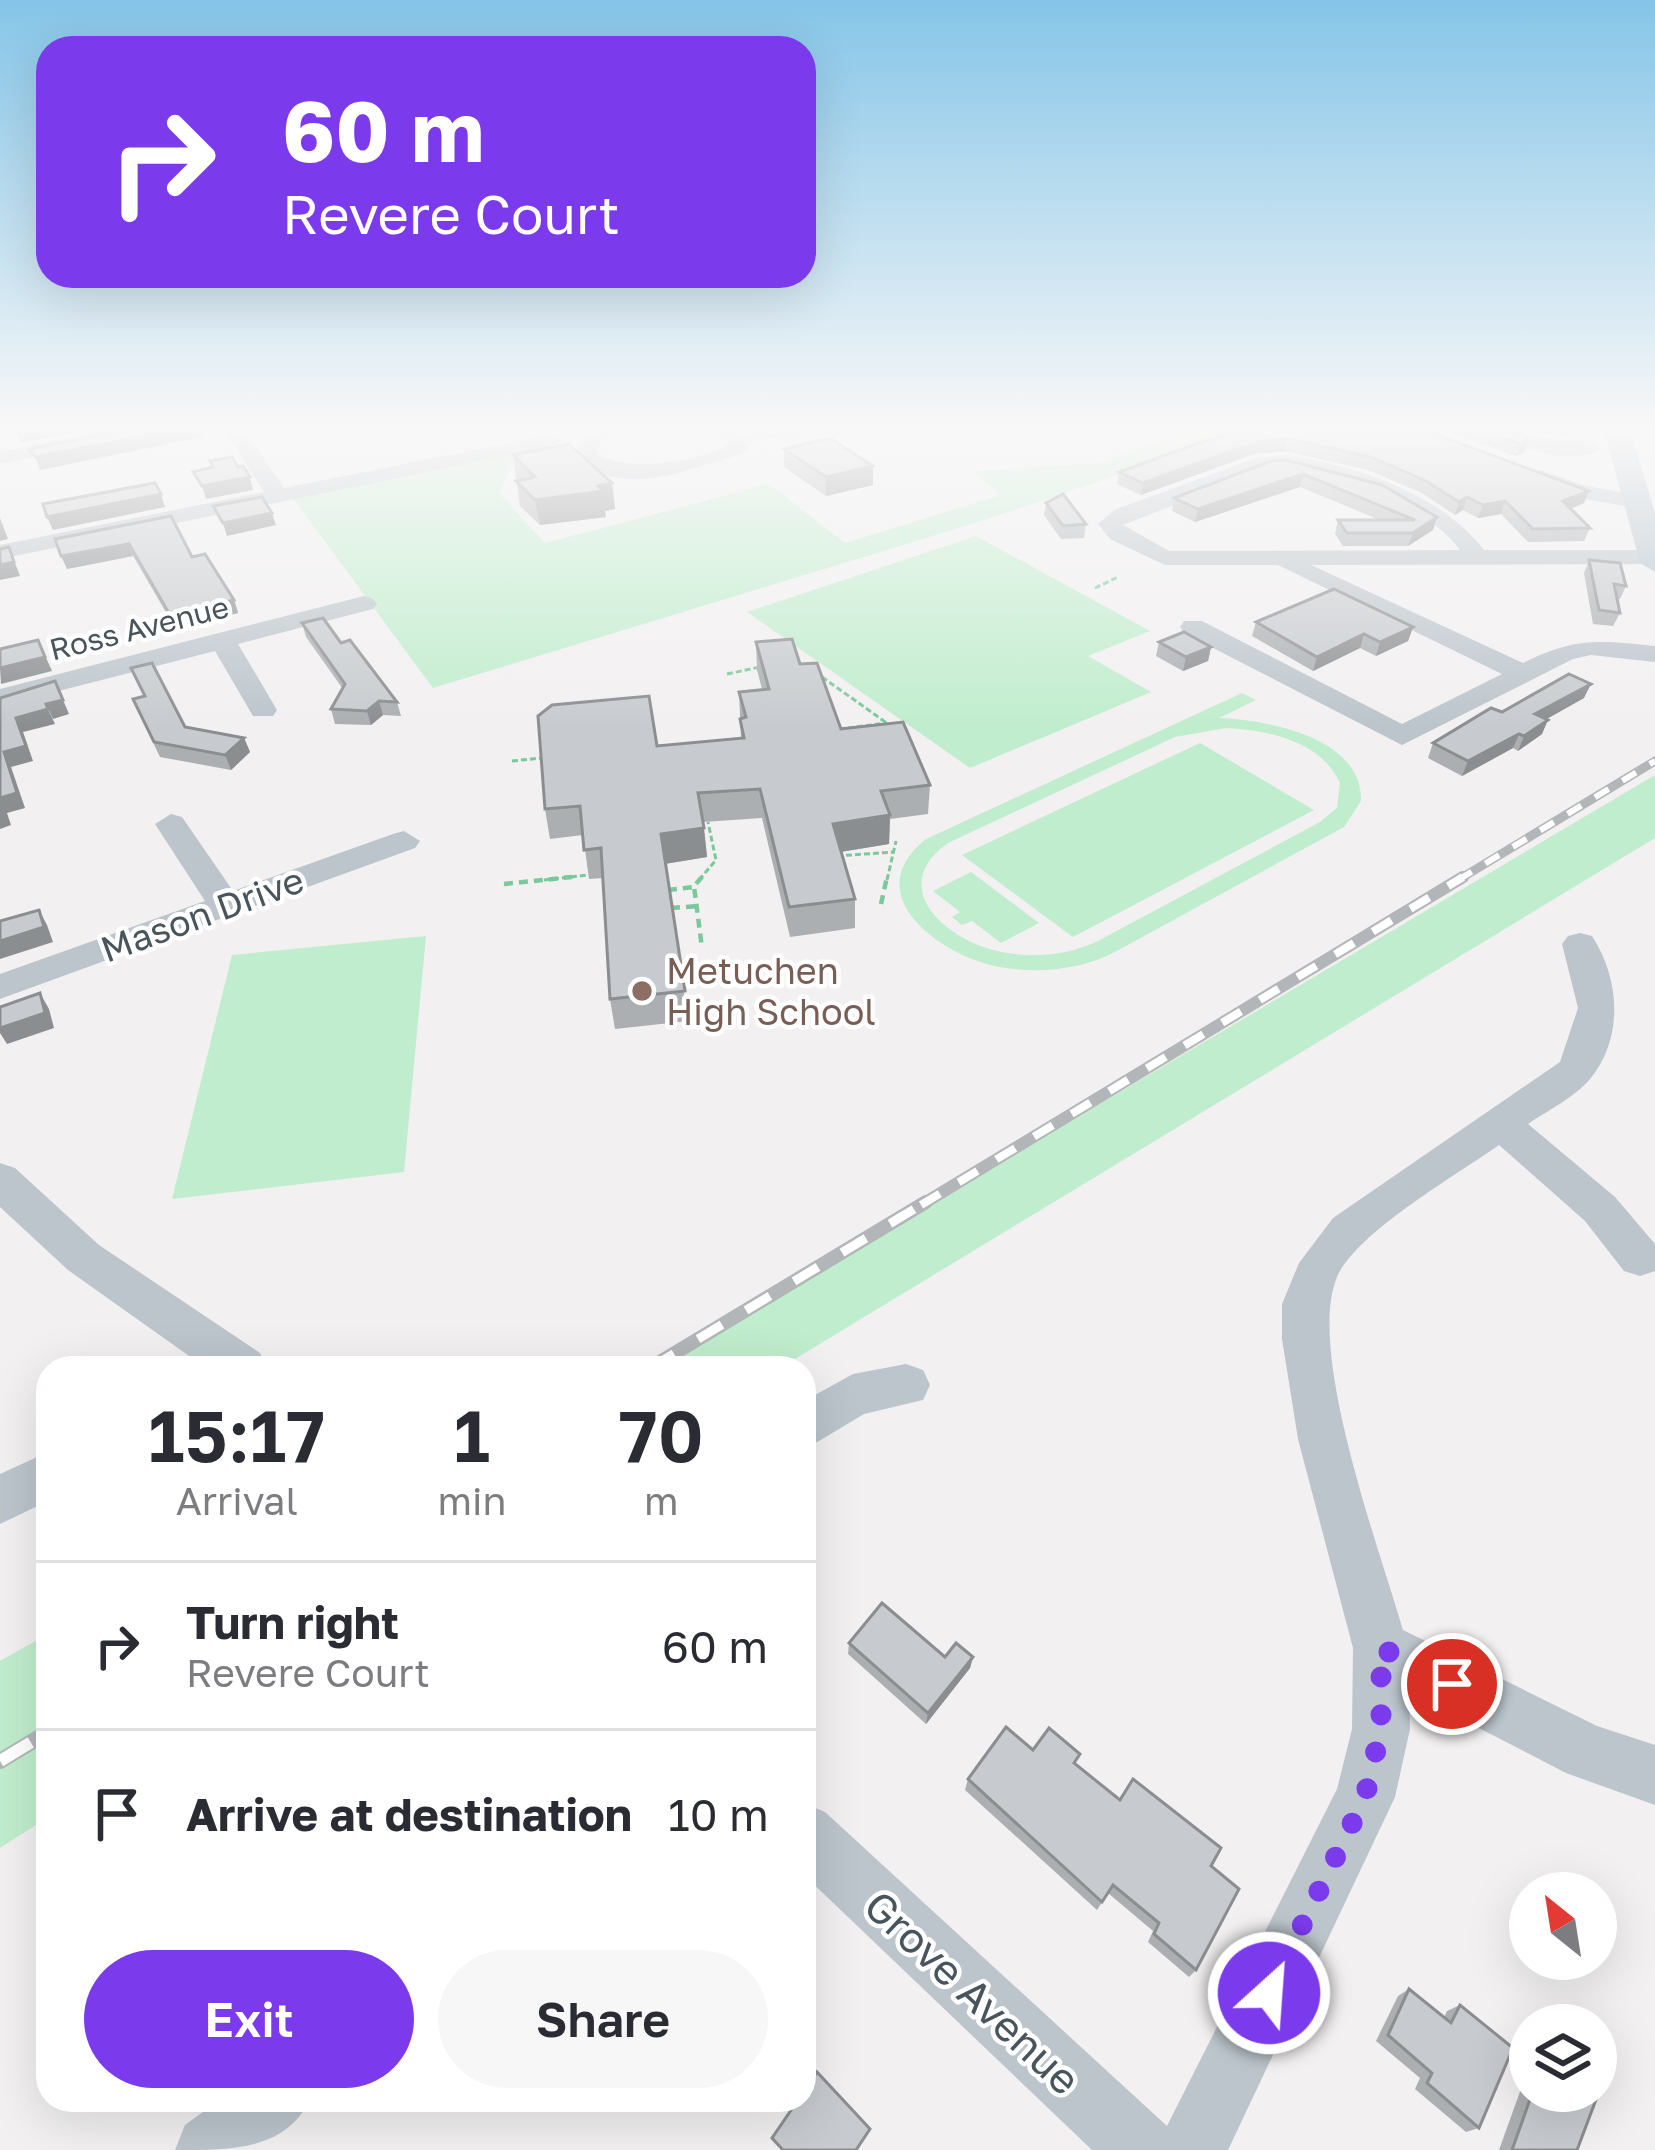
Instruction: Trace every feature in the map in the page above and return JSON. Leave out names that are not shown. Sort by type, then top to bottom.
[{"type":"street","points":[[0,552],[118,526]]},
{"type":"street","points":[[1111,526],[1165,558],[1478,557],[1648,529]]},
{"type":"street","points":[[1453,526],[1478,557]]},
{"type":"street","points":[[1276,558],[1523,673]]},
{"type":"street","name":"Ross Avenue","points":[[0,698],[364,604]]},
{"type":"street","points":[[1193,627],[1402,736],[1578,648],[1655,654]]},
{"type":"street","points":[[223,641],[263,710]]},
{"type":"street","points":[[171,824],[226,906]]},
{"type":"street","name":"Mason Drive","points":[[0,987],[404,841]]},
{"type":"street","points":[[1192,2150],[1365,1797],[1381,1729],[1381,1648],[1323,1439],[1305,1339],[1305,1304],[1321,1264],[1348,1230],[1575,1071],[1590,1042],[1600,992],[1580,944]]},
{"type":"street","points":[[1500,1123],[1600,1210],[1640,1258]]},
{"type":"street","points":[[0,1179],[34,1216],[77,1250],[226,1356]]},
{"type":"street","points":[[816,1420],[853,1395],[906,1385]]},
{"type":"street","points":[[0,1499],[36,1481]]},
{"type":"street","points":[[1381,1648],[1587,1752],[1655,1774]]},
{"type":"street","name":"Grove Avenue","points":[[816,1844],[1142,2150]]},
{"type":"street","points":[[210,2150],[260,2112]]},
{"type":"path","points":[[1095,588],[1118,577]]},
{"type":"path","points":[[727,674],[770,665]]},
{"type":"path","points":[[811,670],[901,733]]},
{"type":"path","points":[[831,730],[887,723]]},
{"type":"path","points":[[512,761],[544,758]]},
{"type":"path","points":[[668,890],[694,887],[716,860],[708,822]]},
{"type":"path","points":[[881,904],[896,841]]},
{"type":"path","points":[[833,857],[894,852]]},
{"type":"path","points":[[504,884],[588,874]]},
{"type":"path","points":[[694,887],[702,948]]},
{"type":"path","points":[[671,908],[698,906]]},
{"type":"green space","points":[[314,526],[530,526],[545,543],[608,526],[824,526],[845,543],[899,526],[964,526],[433,688]]},
{"type":"green space","points":[[976,536],[1150,631],[1088,656],[1151,692],[970,768],[747,612]]},
{"type":"green space","points":[[1242,693],[1256,700],[1219,718],[1286,728],[1330,747],[1357,779],[1361,801],[1344,827],[1113,953],[1055,969],[1009,968],[972,959],[930,935],[913,918],[902,900],[900,880],[907,860],[926,839]],"holes":[[[1242,729],[1292,740],[1320,757],[1340,783],[1337,808],[1320,822],[1074,950],[1035,955],[997,951],[959,935],[930,909],[922,877],[930,860],[948,843],[1175,737]]]},
{"type":"green space","points":[[1200,743],[1314,810],[1073,937],[962,855]]},
{"type":"green space","points":[[1655,775],[1655,838],[800,1356],[674,1356]]},
{"type":"green space","points":[[971,872],[1039,923],[1001,943],[972,921],[962,925],[952,917],[960,912],[933,891]]},
{"type":"green space","points":[[426,936],[404,1172],[172,1199],[232,955]]},
{"type":"green space","points":[[36,1641],[36,1825],[0,1848],[0,1661]]},
{"type":"building","points":[[119,526],[176,526],[192,557],[205,554],[234,600],[170,615],[129,544],[61,556],[55,539]]},
{"type":"building","points":[[1342,526],[1423,526],[1413,533],[1347,533]]},
{"type":"building","points":[[1530,526],[1590,528],[1533,529]]},
{"type":"building","points":[[9,547],[14,562],[0,565],[0,549]]},
{"type":"building","points":[[1589,560],[1620,563],[1626,586],[1614,584],[1620,613],[1599,610]]},
{"type":"building","points":[[1334,589],[1413,627],[1380,642],[1364,634],[1317,657],[1256,622]]},
{"type":"building","points":[[323,618],[341,643],[350,640],[397,702],[379,701],[367,711],[331,709],[345,684],[302,623]]},
{"type":"building","points":[[1184,632],[1211,647],[1186,657],[1159,642]]},
{"type":"building","points":[[792,639],[800,664],[817,663],[841,729],[903,722],[930,785],[881,791],[890,815],[833,824],[855,899],[789,907],[760,789],[698,793],[704,828],[661,834],[685,991],[610,999],[601,848],[584,850],[580,806],[545,809],[538,716],[552,705],[649,696],[657,746],[744,738],[740,719],[746,717],[739,692],[769,689],[756,642]]},
{"type":"building","points":[[38,640],[45,657],[0,668],[0,649]]},
{"type":"building","points":[[152,663],[185,727],[244,738],[225,755],[154,742],[133,699],[145,696],[131,668]]},
{"type":"building","points":[[1569,674],[1591,684],[1535,714],[1548,720],[1524,736],[1519,734],[1468,761],[1433,743],[1491,708],[1502,712]]},
{"type":"building","points":[[55,681],[63,700],[16,718],[26,746],[4,752],[17,793],[0,798],[0,698]]},
{"type":"building","points":[[39,910],[44,927],[0,941],[0,921]]},
{"type":"building","points":[[40,993],[45,1013],[0,1028],[0,1007]]},
{"type":"building","points":[[882,1603],[945,1657],[956,1643],[973,1657],[928,1713],[849,1643]]},
{"type":"building","points":[[1006,1727],[1033,1750],[1049,1728],[1080,1754],[1074,1763],[1120,1800],[1133,1779],[1221,1848],[1211,1866],[1239,1889],[1196,1970],[1154,1934],[1159,1923],[1113,1885],[1102,1902],[968,1779]]},
{"type":"building","points":[[1409,1989],[1451,2023],[1460,2005],[1509,2045],[1509,2057],[1479,2128],[1427,2083],[1432,2073],[1388,2035]]},
{"type":"building","points":[[816,2074],[870,2129],[856,2150],[783,2150],[772,2138],[790,2112],[816,2112]]},
{"type":"building","points":[[1526,2112],[1591,2112],[1577,2150],[1512,2150]]},
{"type":"railway","points":[[1458,880],[1655,761]]},
{"type":"railway","points":[[921,1205],[1463,877]]},
{"type":"railway","points":[[670,1356],[926,1202]]},
{"type":"railway","points":[[0,1761],[36,1739]]},
{"type":"place","name":"Metuchen High School","points":[[642,991]]},
{"type":"route","points":[[1269,1993],[1365,1797],[1381,1729],[1381,1648],[1452,1684]]}]
